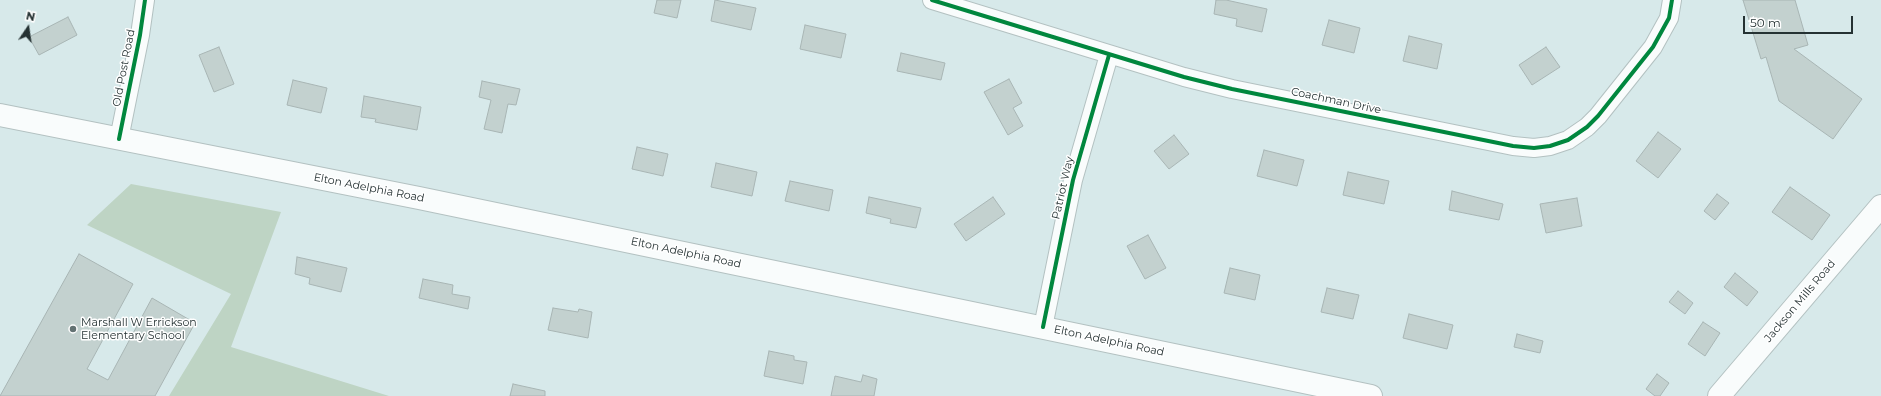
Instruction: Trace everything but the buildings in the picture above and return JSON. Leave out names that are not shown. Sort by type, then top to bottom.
[{"type":"main road","name":"Elton Adelphia Road","points":[[0,115],[418,198],[1371,396]]},
{"type":"main road","name":"Jackson Mills Road","points":[[1723,394],[1881,206]]},
{"type":"street","name":"Old Post Road","points":[[119,139],[140,35],[145,0]]},
{"type":"street","name":"Coachman Drive","points":[[932,0],[1109,55],[1184,77],[1232,89],[1513,146],[1534,148],[1550,146],[1568,140],[1587,127],[1598,116],[1654,47],[1668,18],[1672,0]]},
{"type":"street","name":"Patriot Way","points":[[1043,327],[1073,180],[1109,55]]},
{"type":"green space","points":[[131,184],[281,212],[231,347],[389,396],[169,396],[231,294],[87,225]]},
{"type":"cycle path","points":[[119,139],[140,35],[145,0]]},
{"type":"cycle path","points":[[932,0],[1184,77],[1232,89],[1513,146],[1534,148],[1550,146],[1568,140],[1587,127],[1598,116],[1653,47],[1669,18],[1672,0]]},
{"type":"cycle path","points":[[1043,327],[1073,180],[1109,55]]},
{"type":"place","name":"Marshall W Errickson Elementary School","points":[[73,329]]}]
